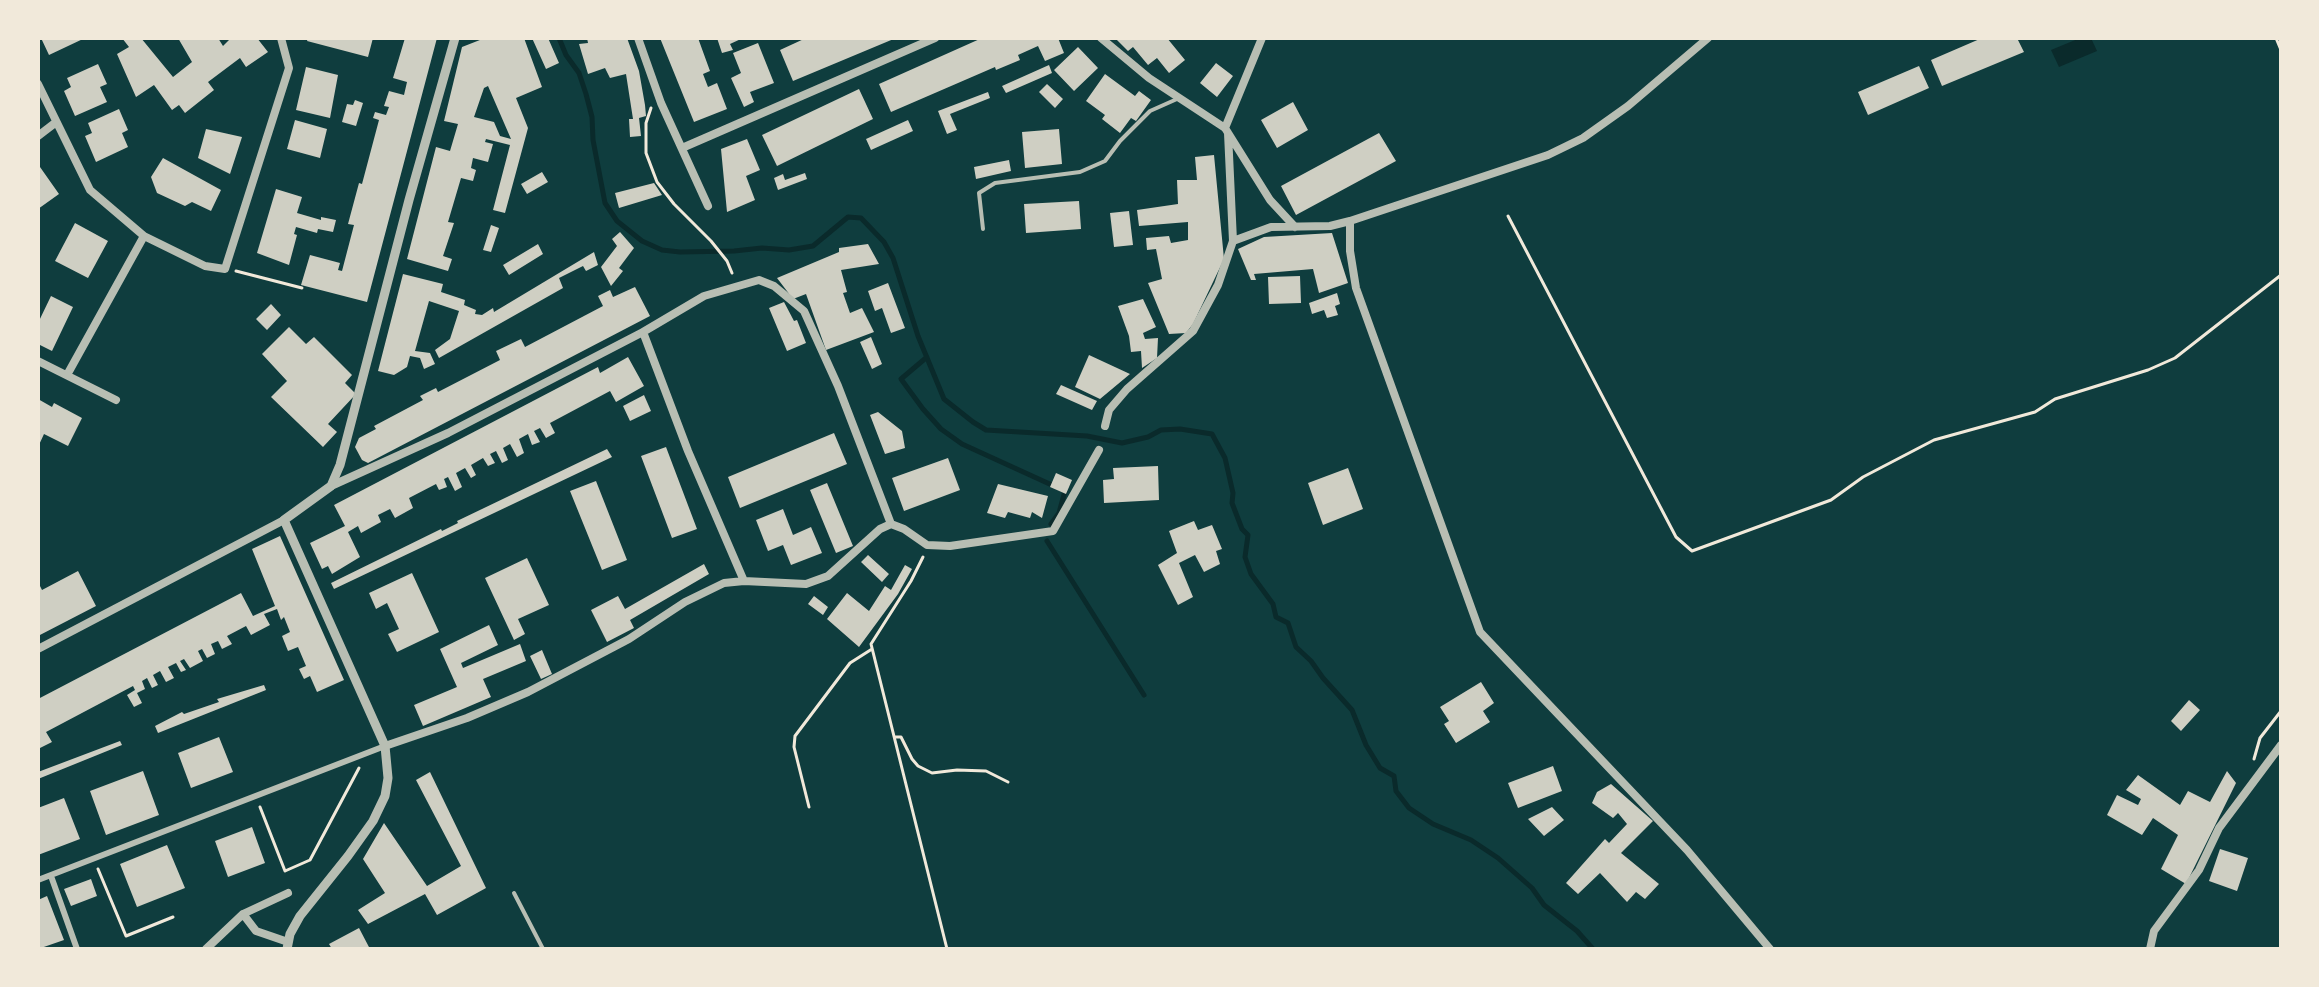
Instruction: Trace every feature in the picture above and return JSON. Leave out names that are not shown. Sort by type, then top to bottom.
[{"type":"street","points":[[38,84],[90,190],[144,236],[205,266],[225,269],[289,68],[281,38]]},
{"type":"street","points":[[331,486],[340,465],[455,38]]},
{"type":"street","points":[[638,38],[661,103],[708,206]]},
{"type":"street","points":[[682,148],[935,38]]},
{"type":"street","points":[[1101,38],[1128,62],[1227,130],[1270,200],[1295,227]]},
{"type":"street","points":[[1105,426],[1109,410],[1127,389],[1193,331],[1218,285],[1233,241],[1227,130],[1262,38]]},
{"type":"street","points":[[1233,241],[1271,227],[1330,226],[1350,221],[1516,167],[1583,138],[1628,106],[1708,38]]},
{"type":"street","points":[[38,136],[55,123]]},
{"type":"street","points":[[1350,221],[1350,251],[1356,288],[1480,632],[1687,850],[1770,949]]},
{"type":"street","points":[[67,375],[144,236]]},
{"type":"street","points":[[38,649],[284,520],[331,486],[448,433],[643,332],[704,296],[759,280],[774,286],[804,311],[838,386],[891,524]]},
{"type":"street","points":[[643,332],[688,451],[744,581]]},
{"type":"street","points":[[38,361],[116,400]]},
{"type":"street","points":[[38,880],[426,730],[467,718],[528,692],[629,639],[685,602],[724,583],[806,584],[816,581],[845,563],[880,529],[891,524],[927,545],[950,546],[1053,531],[1099,450]]},
{"type":"street","points":[[243,914],[256,931],[288,946],[290,934],[300,916],[348,856],[380,807],[388,778],[385,746],[284,520]]},
{"type":"street","points":[[2150,949],[2154,931],[2199,870],[2219,828],[2281,745]]},
{"type":"street","points":[[51,876],[77,949]]},
{"type":"street","points":[[206,949],[243,914],[288,893]]},
{"type":"lane","points":[[983,229],[979,193],[995,183],[1080,172],[1105,161],[1150,111],[1179,98]]},
{"type":"lane","points":[[514,893],[543,949]]},
{"type":"path","points":[[2276,38],[2281,50]]},
{"type":"path","points":[[661,103],[649,109],[646,123],[649,165],[657,182],[674,204],[727,261]]},
{"type":"path","points":[[1508,216],[1676,537],[1692,551],[1831,500],[1863,477],[1934,440],[2035,412],[2055,399],[2148,370],[2175,358],[2281,275]]},
{"type":"path","points":[[225,269],[302,288]]},
{"type":"path","points":[[927,545],[911,581],[871,644],[947,949]]},
{"type":"path","points":[[809,807],[797,759],[795,736],[850,663],[872,649]]},
{"type":"path","points":[[2248,789],[2260,738],[2281,711]]},
{"type":"path","points":[[895,737],[904,739],[912,759],[932,773],[986,771],[1008,782]]},
{"type":"path","points":[[256,796],[285,871],[310,860],[367,753]]},
{"type":"path","points":[[94,859],[126,936],[173,917]]},
{"type":"water","points":[[2080,38],[2091,38],[2097,51],[2059,67],[2051,50]]},
{"type":"building","points":[[41,38],[85,38],[49,55]]},
{"type":"building","points":[[122,38],[141,38],[173,77],[192,62],[178,38],[218,38],[223,46],[231,38],[257,38],[268,52],[246,67],[240,58],[208,82],[214,90],[185,113],[179,105],[172,110],[154,85],[136,97],[117,54],[129,47]]},
{"type":"building","points":[[308,38],[373,38],[368,57],[307,41]]},
{"type":"building","points":[[405,38],[437,38],[367,302],[301,285],[310,255],[340,263],[338,270],[342,271],[354,225],[348,224],[379,120],[373,118],[375,112],[386,115],[389,107],[384,106],[389,91],[404,95],[407,82],[393,78]]},
{"type":"building","points":[[485,38],[524,38],[542,87],[516,98],[528,128],[505,213],[493,210],[510,145],[486,139],[485,142],[493,144],[488,162],[473,158],[471,168],[476,170],[473,181],[461,178],[448,222],[454,223],[443,256],[452,259],[448,271],[407,259],[436,147],[450,151],[458,124],[444,121],[462,47]],"holes":[[[488,86],[511,139],[500,136],[494,122],[474,117],[484,88]]]},
{"type":"building","points":[[532,38],[548,38],[559,63],[546,69]]},
{"type":"building","points":[[587,38],[627,38],[639,71],[645,105],[646,116],[639,118],[641,136],[630,137],[629,119],[633,119],[626,74],[610,78],[605,68],[588,74],[579,44],[588,43]]},
{"type":"building","points":[[660,38],[698,38],[710,71],[703,74],[708,87],[717,83],[727,109],[694,122]]},
{"type":"building","points":[[717,38],[743,38],[730,44],[733,50],[722,53]]},
{"type":"building","points":[[806,38],[896,38],[793,81],[780,50]]},
{"type":"building","points":[[982,38],[1058,38],[1064,53],[1045,61],[1038,46],[1018,55],[1020,60],[996,70],[995,67],[891,112],[879,84]]},
{"type":"building","points":[[1115,38],[1167,38],[1185,60],[1169,73],[1157,58],[1148,65],[1133,47],[1128,51]]},
{"type":"building","points":[[1982,38],[2017,38],[2024,52],[1942,86],[1931,60]]},
{"type":"building","points":[[758,43],[774,83],[750,92],[754,102],[744,107],[731,78],[741,73],[733,53]]},
{"type":"building","points":[[1078,47],[1098,68],[1074,91],[1054,70]]},
{"type":"building","points":[[1216,63],[1233,76],[1217,97],[1200,83]]},
{"type":"building","points":[[98,64],[107,84],[100,87],[107,102],[75,116],[64,91],[71,87],[67,78]]},
{"type":"building","points":[[1049,65],[1052,73],[1006,93],[1002,86]]},
{"type":"building","points":[[1919,66],[1929,88],[1868,115],[1858,92]]},
{"type":"building","points":[[306,67],[338,75],[330,118],[296,110]]},
{"type":"building","points":[[1105,74],[1135,96],[1139,91],[1151,100],[1136,121],[1131,118],[1120,133],[1102,119],[1105,115],[1086,101]]},
{"type":"building","points":[[1047,84],[1063,99],[1055,108],[1039,92]]},
{"type":"building","points":[[859,89],[873,119],[777,166],[762,135]]},
{"type":"building","points":[[988,92],[990,98],[950,114],[957,130],[947,134],[938,111]]},
{"type":"building","points":[[355,100],[363,103],[356,126],[342,122],[347,104],[353,105]]},
{"type":"building","points":[[1293,102],[1308,130],[1277,148],[1261,120]]},
{"type":"building","points":[[119,109],[128,130],[122,133],[128,147],[96,162],[85,136],[92,133],[88,123]]},
{"type":"building","points":[[295,120],[327,129],[320,158],[287,149]]},
{"type":"building","points":[[908,120],[913,131],[871,150],[866,139]]},
{"type":"building","points":[[206,129],[242,137],[230,174],[198,158]]},
{"type":"building","points":[[1059,129],[1062,164],[1025,168],[1022,132]]},
{"type":"building","points":[[1379,133],[1396,161],[1296,215],[1281,186]]},
{"type":"building","points":[[747,139],[760,170],[746,176],[755,200],[727,212],[721,149]]},
{"type":"building","points":[[1214,155],[1224,259],[1193,324],[1186,333],[1169,334],[1148,283],[1162,279],[1156,249],[1147,250],[1146,238],[1169,236],[1171,243],[1188,240],[1188,222],[1139,226],[1137,210],[1178,204],[1177,180],[1197,180],[1195,157]]},
{"type":"building","points":[[163,158],[221,190],[211,211],[192,202],[185,206],[157,193],[151,177]]},
{"type":"building","points":[[1009,160],[1011,171],[976,179],[974,167]]},
{"type":"building","points":[[38,168],[59,194],[38,209]]},
{"type":"building","points":[[542,172],[548,182],[527,194],[521,184]]},
{"type":"building","points":[[805,173],[807,179],[778,190],[774,178],[783,174],[785,180]]},
{"type":"building","points":[[654,183],[662,195],[619,208],[615,193]]},
{"type":"building","points":[[276,189],[302,197],[297,213],[321,220],[321,217],[336,220],[333,232],[318,229],[317,233],[296,227],[294,234],[297,235],[289,265],[257,253]]},
{"type":"building","points":[[1079,201],[1081,229],[1026,233],[1024,204]]},
{"type":"building","points":[[1129,211],[1133,245],[1114,247],[1110,213]]},
{"type":"building","points":[[75,223],[108,241],[88,278],[55,261]]},
{"type":"building","points":[[491,225],[499,228],[491,252],[483,250]]},
{"type":"building","points":[[620,232],[634,248],[619,268],[623,271],[611,286],[601,267],[617,246],[612,239]]},
{"type":"building","points":[[1332,233],[1348,283],[1319,293],[1313,269],[1254,274],[1256,280],[1251,280],[1238,249],[1264,237]]},
{"type":"building","points":[[538,244],[543,254],[509,275],[503,265]]},
{"type":"building","points":[[868,244],[879,264],[841,270],[847,292],[843,293],[850,313],[862,308],[874,332],[826,350],[806,294],[793,299],[777,278],[839,252],[839,248]]},
{"type":"building","points":[[594,252],[598,265],[586,271],[583,266],[559,278],[563,288],[439,358],[435,350],[450,339],[459,311],[429,301],[415,351],[430,353],[435,364],[424,369],[420,358],[410,356],[407,367],[394,375],[378,371],[403,274],[443,284],[441,292],[465,300],[464,305],[476,310],[475,314],[482,315],[493,308],[494,312]]},
{"type":"building","points":[[1300,276],[1301,303],[1269,304],[1268,277]]},
{"type":"building","points":[[888,283],[905,328],[891,333],[882,308],[875,311],[868,291]]},
{"type":"building","points":[[635,287],[650,316],[368,463],[362,460],[355,447],[359,438],[376,429],[374,426],[423,400],[420,396],[436,388],[438,392],[500,360],[496,351],[521,339],[525,347],[603,306],[598,296],[610,290],[613,297]]},
{"type":"building","points":[[1337,293],[1340,304],[1335,306],[1338,315],[1327,318],[1324,310],[1312,314],[1309,303]]},
{"type":"building","points":[[51,296],[73,307],[52,351],[38,344],[38,323]]},
{"type":"building","points":[[1143,299],[1156,327],[1143,333],[1145,339],[1158,338],[1157,358],[1142,368],[1141,351],[1131,352],[1129,336],[1118,306]]},
{"type":"building","points":[[784,302],[794,321],[797,320],[806,343],[787,351],[769,308]]},
{"type":"building","points":[[271,304],[281,315],[267,330],[256,319]]},
{"type":"building","points":[[289,327],[306,344],[314,337],[352,375],[345,383],[356,394],[328,424],[337,432],[323,447],[271,397],[287,381],[262,354]]},
{"type":"building","points":[[871,337],[882,364],[872,369],[860,342]]},
{"type":"building","points":[[1089,355],[1130,374],[1100,399],[1075,387]]},
{"type":"building","points":[[628,357],[644,386],[616,402],[610,391],[550,423],[555,433],[546,438],[540,428],[534,431],[540,442],[532,445],[528,434],[519,439],[524,453],[517,457],[510,444],[503,448],[508,460],[502,463],[496,451],[490,454],[495,463],[488,466],[483,458],[471,465],[476,475],[471,478],[465,468],[456,473],[462,487],[455,491],[448,477],[444,479],[447,487],[439,490],[436,484],[409,498],[413,508],[395,518],[390,509],[378,515],[381,522],[361,533],[358,526],[348,532],[360,557],[332,574],[328,566],[322,569],[310,543],[345,526],[334,505],[598,367],[600,373]]},
{"type":"building","points":[[1061,385],[1097,401],[1092,410],[1056,394]]},
{"type":"building","points":[[644,395],[651,411],[630,421],[623,406]]},
{"type":"building","points":[[38,399],[52,407],[54,403],[82,418],[68,446],[44,434],[38,447]]},
{"type":"building","points":[[878,412],[902,431],[905,448],[885,454],[870,415]]},
{"type":"building","points":[[834,433],[847,464],[740,508],[728,477]]},
{"type":"building","points":[[666,447],[697,529],[672,538],[641,456]]},
{"type":"building","points":[[607,449],[612,457],[334,589],[331,583],[442,531]]},
{"type":"building","points":[[948,458],[960,490],[904,511],[892,478]]},
{"type":"building","points":[[1158,466],[1159,500],[1104,503],[1103,480],[1114,479],[1113,468]]},
{"type":"building","points":[[1348,468],[1363,509],[1323,525],[1308,483]]},
{"type":"building","points":[[1056,473],[1072,480],[1066,494],[1050,487]]},
{"type":"building","points":[[596,481],[627,560],[602,570],[570,491]]},
{"type":"building","points":[[827,483],[853,546],[836,553],[810,490]]},
{"type":"building","points":[[998,484],[1048,496],[1042,518],[1032,512],[1030,518],[1008,512],[1005,518],[987,513]]},
{"type":"building","points":[[783,509],[793,535],[811,527],[822,553],[791,565],[783,545],[768,551],[756,520]]},
{"type":"building","points":[[1194,521],[1198,530],[1212,525],[1222,549],[1216,551],[1220,564],[1204,572],[1195,555],[1179,563],[1193,597],[1178,605],[1158,565],[1177,553],[1169,531]]},
{"type":"building","points":[[280,536],[344,680],[317,692],[310,676],[304,679],[299,669],[306,666],[298,647],[288,651],[282,636],[290,632],[277,609],[264,614],[270,625],[251,635],[246,626],[227,636],[232,644],[222,649],[218,641],[211,644],[215,654],[207,658],[202,649],[198,651],[203,661],[190,668],[184,659],[180,661],[186,670],[181,672],[176,663],[168,667],[174,678],[166,682],[160,671],[153,675],[158,685],[152,688],[147,678],[142,681],[145,689],[137,693],[142,703],[134,707],[127,695],[135,690],[133,686],[46,732],[52,742],[38,749],[38,699],[241,593],[253,616],[275,606],[252,549]]},
{"type":"building","points":[[868,555],[889,574],[882,582],[861,562]]},
{"type":"building","points":[[527,558],[549,605],[518,619],[525,634],[514,640],[485,578]]},
{"type":"building","points":[[704,564],[709,574],[630,620],[634,628],[607,642],[591,610],[618,596],[625,609]]},
{"type":"building","points":[[905,565],[912,569],[898,594],[859,647],[827,619],[847,593],[869,611],[885,586],[891,590]]},
{"type":"building","points":[[78,571],[96,606],[38,636],[38,582],[42,590]]},
{"type":"building","points":[[412,573],[439,632],[397,652],[388,634],[399,629],[387,603],[376,609],[369,593]]},
{"type":"building","points":[[814,596],[828,607],[823,615],[808,604]]},
{"type":"building","points":[[489,625],[498,645],[461,663],[463,668],[520,644],[526,661],[483,679],[491,697],[423,726],[414,705],[457,687],[440,649]]},
{"type":"building","points":[[542,650],[552,674],[541,679],[530,656]]},
{"type":"building","points":[[1481,682],[1494,703],[1483,711],[1490,722],[1456,743],[1444,724],[1449,721],[1440,707]]},
{"type":"building","points":[[264,685],[266,690],[158,733],[155,726],[182,712],[184,714],[219,702],[217,699]]},
{"type":"building","points":[[2189,700],[2200,710],[2181,731],[2171,721]]},
{"type":"building","points":[[219,737],[233,772],[191,788],[178,753]]},
{"type":"building","points":[[120,741],[122,745],[38,779],[38,772]]},
{"type":"building","points":[[1553,766],[1562,791],[1518,808],[1508,783]]},
{"type":"building","points":[[143,771],[159,815],[106,835],[90,791]]},
{"type":"building","points":[[2227,771],[2236,783],[2186,884],[2161,869],[2178,835],[2153,818],[2142,835],[2107,815],[2117,795],[2138,805],[2141,799],[2126,790],[2138,775],[2180,805],[2188,791],[2210,802]]},
{"type":"building","points":[[430,772],[486,888],[437,915],[425,894],[368,924],[358,910],[385,893],[363,859],[384,823],[427,886],[461,866],[416,780]]},
{"type":"building","points":[[1611,784],[1653,821],[1621,853],[1659,884],[1645,899],[1636,892],[1627,902],[1600,873],[1578,894],[1566,883],[1605,839],[1609,843],[1627,824],[1618,813],[1613,818],[1592,803],[1597,792]]},
{"type":"building","points":[[64,798],[80,839],[38,855],[38,808]]},
{"type":"building","points":[[1552,807],[1564,820],[1544,836],[1528,819]]},
{"type":"building","points":[[252,827],[265,863],[228,877],[215,841]]},
{"type":"building","points":[[167,845],[185,888],[137,907],[120,864]]},
{"type":"building","points":[[2220,849],[2248,858],[2237,891],[2209,881]]},
{"type":"building","points":[[91,879],[97,896],[71,906],[64,889]]},
{"type":"building","points":[[47,896],[64,940],[38,949],[38,900]]},
{"type":"building","points":[[359,928],[370,949],[332,949],[329,944]]},
{"type":"waterway","points":[[559,38],[579,73],[586,94],[605,203],[617,221],[642,241],[662,250],[680,252],[762,248],[789,250],[813,246],[848,217],[861,218],[884,242],[893,258],[918,336],[944,399],[973,422],[986,430],[1087,436],[1122,443],[1148,437],[1161,430],[1180,429],[1212,434],[1225,458],[1233,493],[1232,503],[1242,529],[1248,535],[1245,557],[1251,574],[1273,604],[1276,617],[1288,623],[1296,647],[1352,710],[1366,745],[1380,768],[1394,776],[1396,791],[1409,808],[1433,824],[1471,840],[1498,858],[1593,949]]},
{"type":"waterway","points":[[927,357],[901,379],[923,409],[941,429],[962,444],[1065,491],[1059,513],[1051,524]]},
{"type":"waterway","points":[[1047,541],[1144,695]]}]
